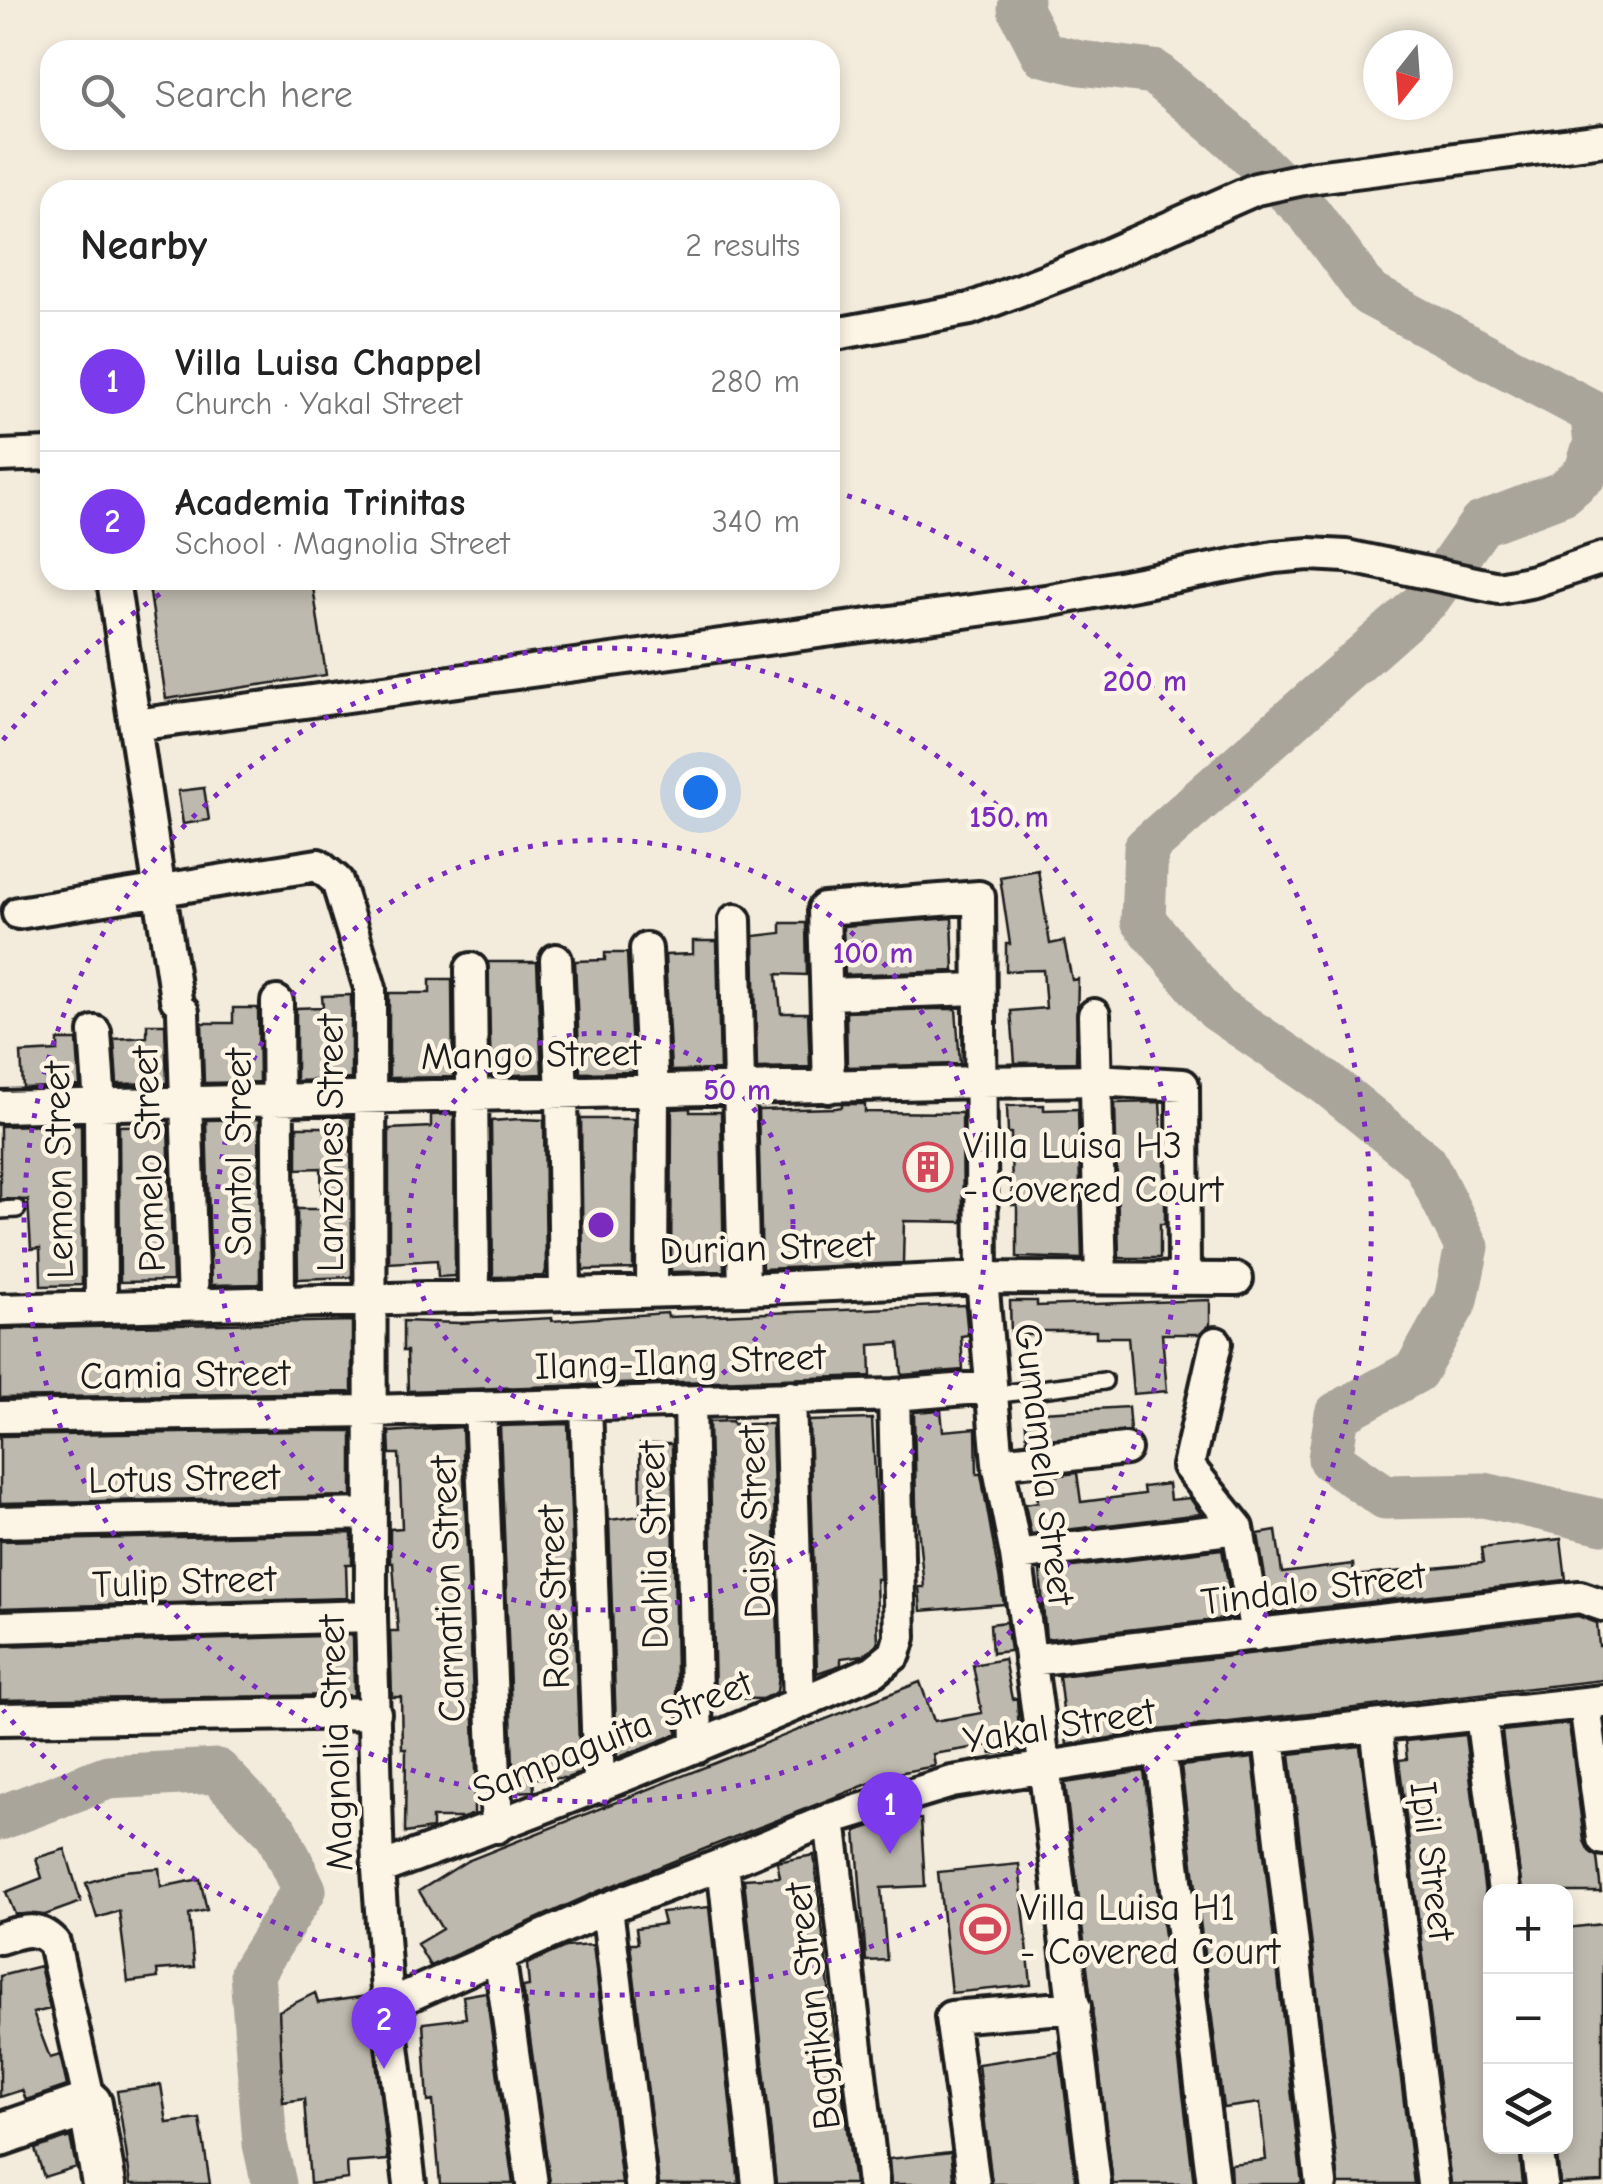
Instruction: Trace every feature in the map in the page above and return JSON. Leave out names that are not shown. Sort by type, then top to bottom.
[{"type":"street","points":[[840,334],[970,309],[1082,266],[1256,189],[1308,178],[1603,140]]},
{"type":"street","points":[[0,456],[40,454]]},
{"type":"street","points":[[135,725],[1052,600],[1274,558],[1346,556],[1499,588],[1534,582],[1603,558]]},
{"type":"street","name":"Pomelo Street","points":[[115,590],[180,1005],[192,1303]]},
{"type":"street","name":"Lanzones Street","points":[[18,913],[318,865],[337,881],[370,988],[370,1298]]},
{"type":"street","name":"Gumamela Street","points":[[827,994],[824,909],[979,897],[982,1278],[998,1463],[1016,1554],[1095,2184]]},
{"type":"street","points":[[735,920],[744,1289]]},
{"type":"street","points":[[646,948],[653,1092],[652,1291]]},
{"type":"street","points":[[556,960],[565,1293]]},
{"type":"street","points":[[471,968],[474,1297]]},
{"type":"street","points":[[829,1087],[827,994],[979,989]]},
{"type":"street","name":"Santol Street","points":[[277,1002],[279,1300]]},
{"type":"street","points":[[1094,1015],[1101,1278]]},
{"type":"street","name":"Lemon Street","points":[[96,1032],[101,1306]]},
{"type":"street","name":"Mango Street","points":[[0,1107],[979,1082],[1096,1080],[1182,1085],[1184,1279]]},
{"type":"street","name":"Durian Street","points":[[0,1310],[744,1289],[982,1278],[1236,1279]]},
{"type":"street","name":"Magnolia Street","points":[[370,1298],[371,1616],[378,1869],[388,2005],[410,2184]]},
{"type":"street","points":[[1216,1343],[1188,1466],[1238,1528],[1256,1634]]},
{"type":"street","name":"Ilang-Ilang Street","points":[[371,1411],[992,1391]]},
{"type":"street","name":"Sampaguita Street","points":[[378,1869],[599,1788],[874,1671],[896,1654],[900,1637],[894,1396]]},
{"type":"street","name":"Daisy Street","points":[[790,1398],[799,1704]]},
{"type":"street","name":"Dahlia Street","points":[[690,1402],[697,1747]]},
{"type":"street","name":"Rose Street","points":[[586,1404],[599,1788]]},
{"type":"street","name":"Carnation Street","points":[[480,1408],[497,1827]]},
{"type":"street","name":"Camia Street","points":[[0,1417],[371,1411]]},
{"type":"street","points":[[998,1463],[1125,1448]]},
{"type":"street","name":"Lotus Street","points":[[0,1522],[370,1514]]},
{"type":"street","points":[[1016,1554],[1238,1528]]},
{"type":"street","name":"Tindalo Street","points":[[1030,1660],[1580,1597],[1603,1605]]},
{"type":"street","name":"Tulip Street","points":[[0,1627],[371,1616]]},
{"type":"street","points":[[1594,1703],[1603,1839]]},
{"type":"street","name":"Yakal Street","points":[[388,2005],[499,1954],[830,1818],[952,1782],[1160,1749],[1594,1703]]},
{"type":"street","points":[[0,1719],[375,1713]]},
{"type":"street","points":[[1481,1715],[1503,1884]]},
{"type":"street","name":"Ipil Street","points":[[1376,1727],[1433,2184]]},
{"type":"street","points":[[1269,1736],[1321,2184]]},
{"type":"street","points":[[1160,1749],[1213,2184]]},
{"type":"street","name":"Bagtikan Street","points":[[830,1818],[873,2184]]},
{"type":"street","points":[[723,1864],[758,2184]]},
{"type":"street","points":[[608,1908],[641,2184]]},
{"type":"street","points":[[0,1938],[27,1929],[44,1933],[54,1943],[104,2184]]},
{"type":"street","points":[[499,1954],[532,2184]]},
{"type":"street","points":[[974,2184],[951,2017],[1075,2007]]},
{"type":"street","points":[[0,2135],[90,2104]]},
{"type":"street","points":[[1538,2154],[1542,2184]]},
{"type":"lane","points":[[992,1391],[1104,1381]]},
{"type":"building","points":[[150,590],[313,590],[326,675],[166,699]]},
{"type":"building","points":[[204,788],[209,820],[183,824],[178,791]]},
{"type":"building","points":[[1038,870],[1050,944],[1064,941],[1072,980],[1078,979],[1076,1062],[1015,1063],[1011,1011],[1046,1008],[1043,970],[1006,971],[1006,944],[1010,944],[1000,877]]},
{"type":"building","points":[[952,918],[954,971],[845,975],[843,926]]},
{"type":"building","points":[[781,923],[806,923],[807,975],[777,974],[781,1013],[808,1013],[810,1067],[757,1068],[754,936],[781,933]]},
{"type":"building","points":[[693,941],[717,941],[720,1070],[671,1071],[665,955],[693,954]]},
{"type":"building","points":[[605,953],[627,953],[633,1072],[580,1073],[575,961],[605,960]]},
{"type":"building","points":[[488,962],[537,962],[542,1074],[491,1076]]},
{"type":"building","points":[[430,979],[452,979],[453,1077],[389,1078],[389,993],[430,993]]},
{"type":"building","points":[[351,995],[351,1079],[296,1081],[296,1008],[323,1007],[322,996]]},
{"type":"building","points":[[233,1008],[258,1008],[259,1082],[204,1083],[202,1023],[233,1023]]},
{"type":"building","points":[[956,1009],[960,1064],[847,1067],[846,1012]]},
{"type":"building","points":[[147,1024],[165,1024],[167,1083],[117,1084],[114,1039],[147,1037]]},
{"type":"building","points":[[58,1040],[77,1040],[80,1086],[23,1088],[21,1053],[58,1051]]},
{"type":"building","points":[[1160,1102],[1165,1140],[1165,1224],[1160,1224],[1160,1258],[1119,1258],[1115,1103]]},
{"type":"building","points":[[842,1104],[865,1104],[865,1112],[962,1113],[963,1222],[904,1221],[903,1263],[762,1269],[758,1110],[836,1108]]},
{"type":"building","points":[[1044,1105],[1044,1110],[1078,1109],[1082,1259],[1017,1257],[1017,1205],[1012,1205],[1007,1106]]},
{"type":"building","points":[[690,1108],[690,1112],[721,1112],[724,1271],[671,1272],[672,1109]]},
{"type":"building","points":[[454,1114],[455,1276],[438,1277],[437,1260],[389,1263],[389,1129],[431,1127],[431,1115]]},
{"type":"building","points":[[326,1117],[351,1117],[352,1277],[298,1279],[297,1209],[322,1209],[321,1168],[297,1169],[297,1127],[326,1127]]},
{"type":"building","points":[[259,1119],[260,1284],[211,1285],[206,1120]]},
{"type":"building","points":[[581,1119],[634,1119],[633,1269],[583,1270]]},
{"type":"building","points":[[544,1120],[546,1270],[544,1276],[493,1277],[491,1121]]},
{"type":"building","points":[[81,1124],[82,1285],[41,1286],[40,1248],[31,1249],[28,1200],[0,1199],[0,1126]]},
{"type":"building","points":[[168,1125],[173,1281],[120,1282],[119,1126]]},
{"type":"building","points":[[1210,1300],[1210,1325],[1200,1334],[1162,1334],[1167,1391],[1133,1394],[1128,1337],[1096,1337],[1096,1331],[1011,1335],[1010,1301],[1037,1301],[1037,1306]]},
{"type":"building","points":[[965,1305],[968,1335],[961,1336],[963,1370],[902,1375],[899,1343],[870,1345],[871,1376],[408,1391],[407,1351],[403,1351],[403,1321],[552,1321],[667,1313],[668,1317]]},
{"type":"building","points":[[352,1321],[352,1392],[0,1398],[0,1329]]},
{"type":"building","points":[[1128,1407],[1130,1431],[1027,1441],[1025,1413]]},
{"type":"building","points":[[941,1410],[943,1431],[976,1428],[977,1474],[981,1474],[1004,1604],[921,1611],[919,1587],[924,1587],[916,1506],[914,1412]]},
{"type":"building","points":[[872,1419],[880,1579],[876,1579],[878,1644],[864,1655],[841,1658],[841,1665],[817,1673],[809,1421]]},
{"type":"building","points":[[709,1422],[772,1424],[779,1674],[777,1692],[762,1699],[715,1698]]},
{"type":"building","points":[[568,1424],[580,1773],[567,1778],[533,1778],[534,1791],[514,1792],[500,1426]]},
{"type":"building","points":[[462,1427],[477,1794],[474,1814],[432,1818],[432,1829],[405,1833],[406,1749],[402,1749],[401,1697],[392,1697],[390,1631],[398,1631],[390,1529],[402,1528],[399,1454],[390,1454],[389,1432]]},
{"type":"building","points":[[352,1431],[352,1496],[0,1503],[0,1436]]},
{"type":"building","points":[[640,1444],[672,1444],[677,1734],[617,1758],[609,1520],[641,1516]]},
{"type":"building","points":[[1077,1473],[1081,1502],[1144,1494],[1143,1487],[1168,1484],[1170,1500],[1190,1498],[1201,1514],[1031,1534],[1025,1504],[1038,1502],[1035,1478]]},
{"type":"building","points":[[1276,1531],[1282,1573],[1353,1564],[1354,1576],[1483,1563],[1481,1548],[1561,1539],[1566,1580],[1271,1613],[1258,1534]]},
{"type":"building","points":[[352,1533],[352,1564],[346,1564],[347,1598],[0,1608],[0,1541]]},
{"type":"building","points":[[1222,1549],[1234,1618],[1046,1639],[1040,1571]]},
{"type":"building","points":[[1578,1616],[1597,1623],[1599,1646],[1603,1646],[1603,1680],[1158,1730],[1067,1745],[1059,1676]]},
{"type":"building","points":[[1006,1622],[1010,1651],[992,1653],[990,1624]]},
{"type":"building","points":[[353,1635],[354,1695],[0,1700],[0,1646]]},
{"type":"building","points":[[1004,1659],[1012,1699],[1017,1698],[1020,1751],[991,1754],[990,1745],[933,1754],[935,1766],[893,1774],[599,1891],[430,1966],[417,1944],[442,1929],[419,1891],[467,1861],[920,1682],[934,1721],[982,1713],[973,1665]]},
{"type":"building","points":[[1569,1724],[1584,1841],[1597,1857],[1601,1892],[1573,1892],[1573,1884],[1521,1884],[1502,1731]]},
{"type":"building","points":[[1465,1735],[1484,1884],[1483,2154],[1520,2154],[1523,2184],[1451,2184],[1399,1760],[1407,1759],[1405,1741]]},
{"type":"building","points":[[1360,1746],[1414,2184],[1339,2184],[1290,1754]]},
{"type":"building","points":[[1253,1758],[1302,2184],[1231,2184],[1230,2164],[1266,2160],[1260,2103],[1223,2108],[1181,1766]]},
{"type":"building","points":[[1144,1771],[1194,2184],[1113,2184],[1065,1783]]},
{"type":"building","points":[[921,1819],[925,1886],[881,1888],[887,1960],[866,1961],[856,1831],[891,1820]]},
{"type":"building","points":[[65,1849],[81,1902],[45,1915],[15,1914],[6,1892],[42,1878],[36,1858]]},
{"type":"building","points":[[814,1855],[854,2184],[776,2184],[744,1879],[780,1877],[777,1862]]},
{"type":"building","name":"Villa Luisa H1 - Covered Court","points":[[1019,1864],[1031,1985],[951,1993],[938,1872]]},
{"type":"building","points":[[159,1868],[161,1887],[200,1879],[207,1910],[189,1914],[194,1967],[157,1970],[158,1978],[128,1982],[119,1911],[97,1918],[86,1883],[123,1871]]},
{"type":"building","points":[[709,1907],[739,2184],[659,2184],[630,1943],[638,1943],[636,1928],[664,1924],[661,1912]]},
{"type":"building","points":[[1603,1924],[1603,2182],[1560,2184],[1557,2154],[1573,2154],[1573,1927]]},
{"type":"building","points":[[593,1945],[622,2184],[550,2184],[523,1987],[529,1986],[527,1964],[565,1947]]},
{"type":"building","points":[[40,1966],[50,2009],[33,2013],[50,2058],[60,2055],[67,2086],[26,2100],[22,2090],[0,2097],[0,1976]]},
{"type":"building","points":[[486,1992],[513,2184],[440,2184],[433,2101],[428,2102],[423,2023],[466,2018],[463,1996]]},
{"type":"building","points":[[315,1993],[318,2003],[368,1996],[369,2007],[364,2010],[370,2010],[388,2160],[347,2163],[348,2179],[310,2184],[304,2099],[283,2102],[279,2011]]},
{"type":"building","points":[[1060,2052],[1076,2184],[992,2184],[978,2064]]},
{"type":"building","points":[[161,2085],[167,2123],[200,2119],[210,2184],[131,2184],[117,2091]]},
{"type":"building","points":[[70,2137],[76,2167],[44,2177],[35,2149]]},
{"type":"building","points":[[951,2152],[955,2184],[891,2184],[889,2159]]},
{"type":"waterway","points":[[1021,0],[1020,9],[1043,54],[1154,72],[1234,139],[1309,213],[1369,294],[1592,412],[1596,442],[1586,473],[1563,493],[1481,524],[1428,599],[1146,848],[1143,920],[1217,1009],[1328,1084],[1425,1163],[1467,1247],[1456,1300],[1416,1371],[1337,1414],[1330,1459],[1385,1497],[1484,1495],[1603,1522]]},
{"type":"waterway","points":[[0,1818],[108,1777],[217,1771],[277,1833],[304,1890],[252,1973],[265,2144],[274,2184]]},
{"type":"place","name":"Villa Luisa H3 - Covered Court","points":[[928,1167]]},
{"type":"place","name":"Villa Luisa Chappel","points":[[890,1854]]},
{"type":"place","name":"Villa Luisa H1 - Covered Court","points":[[985,1929]]},
{"type":"place","name":"Academia Trinitas","points":[[384,2069]]}]
